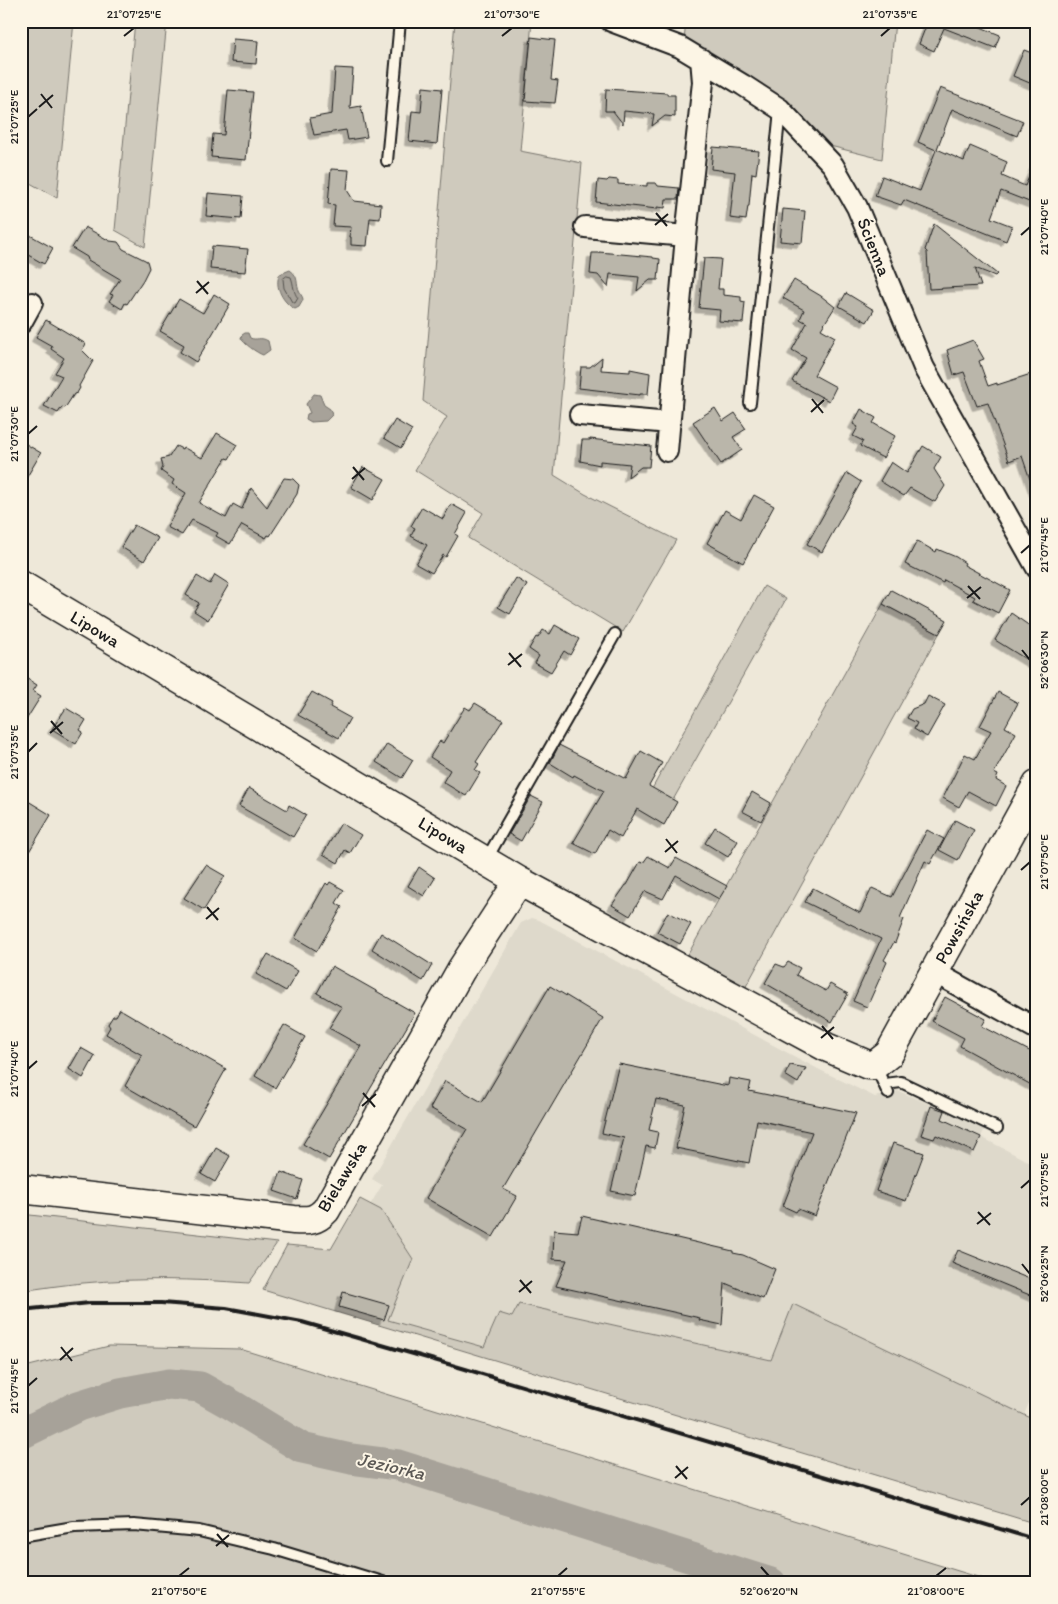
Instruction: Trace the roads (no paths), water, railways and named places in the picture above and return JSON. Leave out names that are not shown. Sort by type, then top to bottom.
[{"type":"street","name":"Ścienna","points":[[611,21],[680,47],[780,109],[833,165],[858,207],[924,368],[1037,568]]},
{"type":"street","points":[[667,451],[686,236],[703,82],[701,59]]},
{"type":"street","points":[[585,228],[686,236]]},
{"type":"street","points":[[21,323],[32,303]]},
{"type":"street","points":[[580,415],[670,423]]},
{"type":"street","name":"Lipowa","points":[[21,585],[519,881],[826,1047],[857,1062],[868,1065],[883,1080]]},
{"type":"street","name":"Powsińska","points":[[883,1080],[890,1054],[1037,785]]},
{"type":"street","name":"Bielawska","points":[[21,1189],[294,1220],[309,1221],[316,1219],[326,1210],[461,970],[519,881]]},
{"type":"street","points":[[934,972],[1037,1029]]},
{"type":"lane","points":[[387,161],[400,21]]},
{"type":"lane","points":[[750,403],[780,109]]},
{"type":"lane","points":[[486,860],[615,634]]},
{"type":"lane","points":[[883,1080],[901,1082],[998,1128]]},
{"type":"lane","points":[[21,1536],[74,1527],[134,1525],[199,1531],[274,1549],[386,1583]]},
{"type":"water","points":[[290,270],[295,275],[303,299],[299,307],[295,309],[284,299],[278,284],[280,274]]},
{"type":"water","points":[[245,333],[248,333],[250,338],[268,341],[270,350],[263,355],[254,350],[241,338]]},
{"type":"water","points":[[314,394],[320,395],[324,405],[330,409],[332,415],[326,421],[311,422],[306,419],[307,414],[310,413],[306,404]]},
{"type":"waterway","name":"Jeziorka","points":[[21,1434],[78,1406],[120,1393],[169,1384],[200,1387],[302,1448],[351,1459],[398,1465],[771,1583]]},
{"type":"railway","points":[[21,1310],[90,1303],[161,1303],[226,1308],[302,1322],[1037,1540]]}]
